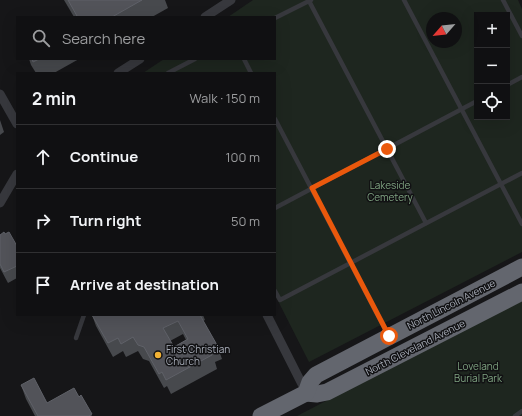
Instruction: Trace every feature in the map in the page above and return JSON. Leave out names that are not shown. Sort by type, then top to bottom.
[{"type":"highway","name":"North Lincoln Avenue","points":[[306,392],[310,382],[316,375],[522,267]]},
{"type":"highway","name":"North Cleveland Avenue","points":[[306,392],[317,394],[327,392],[522,292]]},
{"type":"highway","points":[[261,416],[306,392]]},
{"type":"street","points":[[207,16],[231,0]]},
{"type":"street","points":[[120,72],[138,60]]},
{"type":"street","points":[[0,94],[16,122]]},
{"type":"street","points":[[0,203],[16,176]]},
{"type":"street","points":[[268,316],[306,392]]},
{"type":"lane","points":[[276,17],[310,0],[426,223]]},
{"type":"lane","points":[[404,0],[522,224]]},
{"type":"lane","points":[[503,0],[522,36]]},
{"type":"lane","points":[[170,72],[193,60]]},
{"type":"lane","points":[[244,60],[250,72]]},
{"type":"lane","points":[[509,84],[522,77]]},
{"type":"lane","points":[[276,207],[474,102]]},
{"type":"lane","points":[[276,121],[389,336]]},
{"type":"lane","points":[[276,293],[280,300],[522,173]]},
{"type":"lane","points":[[76,338],[84,316]]},
{"type":"lane","points":[[515,416],[522,411]]},
{"type":"green space","name":"Lakeside Cemetery","points":[[253,0],[518,0],[522,9],[522,252],[309,362],[276,297],[276,72],[144,72],[162,60],[276,60],[276,16],[229,16]]},
{"type":"green space","name":"Loveland Burial Park","points":[[522,299],[522,416],[297,416]]},
{"type":"building","points":[[68,0],[142,0],[114,16],[77,16]]},
{"type":"building","points":[[4,232],[5,234],[9,232],[16,244],[16,266],[4,272],[0,264],[0,235]]},
{"type":"building","name":"First Christian Church","points":[[93,316],[201,316],[217,345],[209,349],[212,355],[166,380],[162,372],[159,374],[144,347],[138,345],[133,337],[121,344],[118,338],[108,343]],"holes":[[[178,321],[188,339],[174,347],[163,328]]]},
{"type":"building","points":[[34,378],[47,403],[74,388],[79,397],[81,395],[92,414],[89,416],[38,416],[21,385]]},
{"type":"place","name":"First Christian Church","points":[[158,355]]},
{"type":"route","points":[[387,149],[312,188],[389,336]]}]
